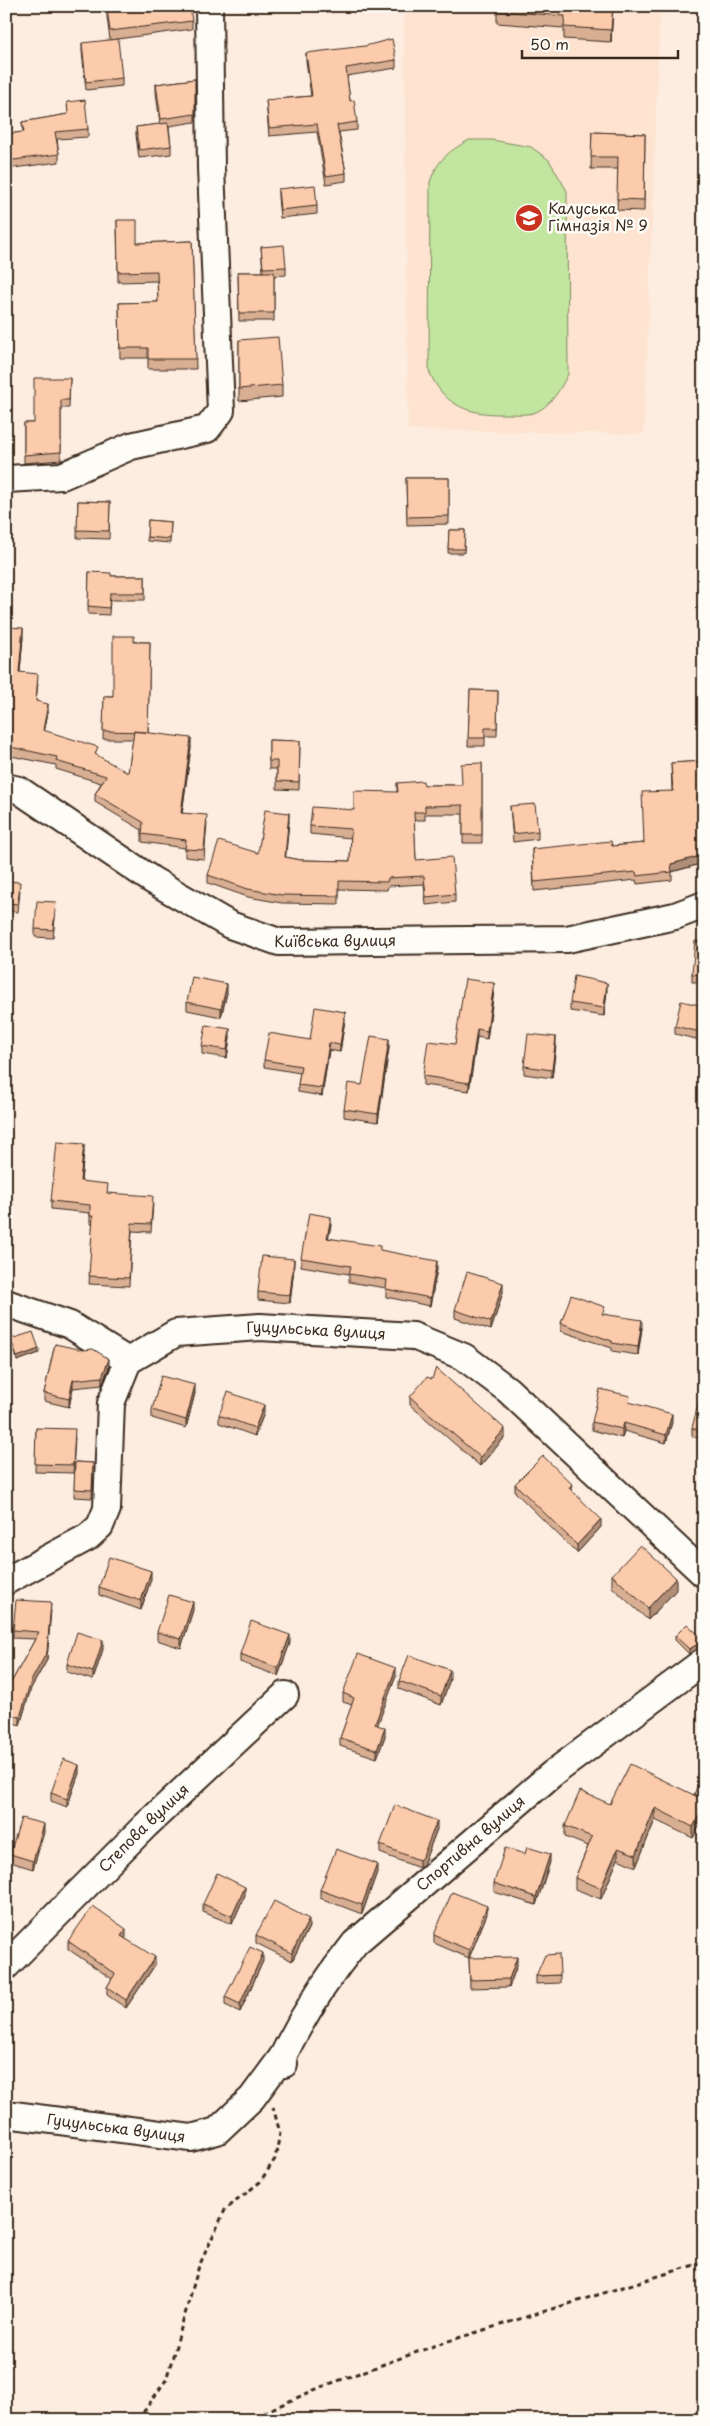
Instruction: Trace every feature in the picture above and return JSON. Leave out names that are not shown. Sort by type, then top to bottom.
[{"type":"street","points":[[6,479],[62,476],[131,446],[207,428],[221,411],[211,168],[208,6]]},
{"type":"street","name":"Київська вулиця","points":[[6,787],[19,790],[152,880],[230,925],[279,942],[567,939],[676,916],[704,905]]},
{"type":"street","points":[[6,1303],[70,1325],[128,1361],[111,1404],[107,1509],[100,1526],[88,1537],[6,1581]]},
{"type":"street","name":"Гуцульська вулиця","points":[[128,1361],[176,1333],[260,1327],[413,1336],[464,1357],[508,1390],[704,1574]]},
{"type":"street","name":"Спортивна вулиця","points":[[278,2066],[306,2011],[328,1976],[355,1943],[552,1774],[704,1661]]},
{"type":"street","name":"Степова вулиця","points":[[6,1966],[145,1826],[286,1695]]},
{"type":"street","name":"Гуцульська вулиця","points":[[6,2114],[191,2138],[217,2131],[252,2098],[278,2066]]},
{"type":"path","points":[[138,2420],[166,2380],[199,2266],[225,2210],[260,2182],[275,2159],[280,2133],[278,2066]]},
{"type":"path","points":[[247,2420],[321,2387],[442,2343],[704,2262]]},
{"type":"shaded area","name":"Калуська Гімназія № 9","points":[[404,6],[660,6],[644,434],[408,430]]},
{"type":"green space","points":[[469,140],[492,140],[531,147],[549,160],[567,191],[568,374],[550,402],[545,407],[531,414],[484,413],[461,407],[443,394],[429,371],[430,182],[440,162],[455,148]]},
{"type":"building","points":[[131,6],[190,6],[192,21],[110,31],[107,9]]},
{"type":"building","points":[[497,6],[613,6],[611,30],[564,27],[565,16],[497,11]]},
{"type":"building","points":[[118,39],[122,78],[86,82],[82,43]]},
{"type":"building","points":[[392,39],[396,60],[346,68],[350,101],[354,100],[357,122],[337,125],[346,173],[326,176],[317,124],[269,128],[266,100],[312,96],[306,53],[365,46]]},
{"type":"building","points":[[195,79],[195,114],[161,119],[156,84]]},
{"type":"building","points":[[85,100],[88,129],[55,132],[59,154],[6,161],[6,134],[24,132],[22,122],[68,114],[67,102]]},
{"type":"building","points":[[168,123],[171,146],[139,150],[136,127]]},
{"type":"building","points":[[592,132],[645,134],[644,200],[617,199],[618,157],[591,157]]},
{"type":"building","points":[[315,185],[317,206],[280,210],[278,189]]},
{"type":"building","points":[[117,220],[137,220],[137,243],[192,241],[196,359],[148,359],[148,348],[120,348],[119,303],[158,302],[157,271],[118,272]]},
{"type":"building","points":[[284,245],[286,267],[263,268],[261,247]]},
{"type":"building","points":[[238,272],[274,272],[274,313],[239,313]]},
{"type":"building","points":[[278,337],[282,385],[239,389],[239,340]]},
{"type":"building","points":[[34,378],[70,378],[69,400],[61,400],[61,452],[24,455],[24,423],[34,423]]},
{"type":"building","points":[[406,478],[449,478],[449,516],[407,517]]},
{"type":"building","points":[[78,501],[110,502],[109,531],[77,530]]},
{"type":"building","points":[[148,520],[171,522],[170,539],[147,537]]},
{"type":"building","points":[[449,530],[465,530],[464,549],[448,549]]},
{"type":"building","points":[[89,572],[111,573],[111,576],[145,576],[145,593],[110,593],[109,608],[88,606]]},
{"type":"building","points":[[6,627],[23,628],[19,672],[38,674],[36,701],[48,704],[43,730],[98,747],[95,754],[128,773],[134,731],[191,738],[181,813],[207,815],[204,850],[185,849],[186,840],[142,834],[143,822],[95,794],[106,776],[56,761],[57,757],[6,746]]},
{"type":"building","points":[[113,636],[134,636],[134,642],[150,642],[148,732],[103,731],[104,696],[113,696]]},
{"type":"building","points":[[470,690],[498,691],[497,728],[485,728],[485,738],[468,738]]},
{"type":"building","points":[[269,740],[300,741],[299,782],[277,781],[277,761],[269,761]]},
{"type":"building","points":[[704,761],[704,855],[671,864],[672,872],[637,876],[636,872],[534,882],[532,849],[611,841],[612,846],[644,843],[642,792],[673,791],[671,763]]},
{"type":"building","points":[[482,763],[482,835],[463,835],[463,805],[425,806],[425,812],[414,812],[416,860],[452,857],[455,894],[426,897],[424,876],[388,878],[387,882],[339,881],[339,896],[282,895],[248,889],[208,875],[219,841],[258,853],[265,810],[289,813],[285,857],[301,860],[350,861],[351,829],[310,826],[312,807],[354,810],[354,791],[398,792],[397,783],[423,781],[424,785],[462,785],[461,764]]},
{"type":"building","points":[[535,804],[538,831],[513,834],[510,806]]},
{"type":"building","points":[[6,881],[20,882],[18,904],[6,903]]},
{"type":"building","points":[[37,901],[56,902],[53,930],[35,929]]},
{"type":"building","points":[[695,941],[704,942],[704,974],[692,974]]},
{"type":"building","points":[[574,976],[607,983],[604,1008],[570,1003]]},
{"type":"building","points":[[192,977],[227,984],[221,1009],[187,1002]]},
{"type":"building","points":[[465,979],[494,983],[487,1031],[477,1029],[469,1083],[423,1076],[428,1041],[455,1044]]},
{"type":"building","points":[[681,1001],[704,1006],[704,1033],[675,1026]]},
{"type":"building","points":[[315,1007],[345,1012],[340,1045],[329,1043],[322,1088],[298,1085],[301,1066],[264,1060],[269,1033],[310,1040]]},
{"type":"building","points":[[206,1025],[230,1029],[227,1050],[202,1046]]},
{"type":"building","points":[[528,1034],[556,1037],[552,1070],[524,1066]]},
{"type":"building","points":[[371,1036],[389,1039],[378,1114],[344,1109],[348,1083],[362,1085]]},
{"type":"building","points":[[57,1142],[84,1144],[80,1181],[108,1184],[107,1193],[153,1196],[151,1224],[132,1223],[129,1278],[89,1276],[93,1216],[90,1216],[90,1205],[51,1201]]},
{"type":"building","points":[[309,1213],[331,1217],[327,1238],[380,1246],[380,1250],[437,1261],[430,1298],[386,1289],[387,1280],[349,1274],[351,1266],[301,1258]]},
{"type":"building","points":[[6,1232],[9,1232],[6,1263]]},
{"type":"building","points":[[262,1256],[294,1259],[290,1295],[258,1292]]},
{"type":"building","points":[[467,1272],[503,1283],[491,1322],[455,1310]]},
{"type":"building","points":[[571,1295],[605,1307],[602,1314],[642,1320],[638,1347],[612,1343],[612,1341],[561,1323]]},
{"type":"building","points":[[33,1332],[39,1349],[17,1357],[11,1339]]},
{"type":"building","points":[[55,1344],[83,1350],[93,1349],[109,1359],[102,1377],[73,1380],[69,1399],[44,1393]]},
{"type":"building","points":[[436,1368],[505,1429],[480,1457],[410,1397],[427,1377],[432,1379]]},
{"type":"building","points":[[161,1376],[195,1385],[186,1420],[152,1410]]},
{"type":"building","points":[[600,1389],[630,1396],[629,1402],[672,1414],[666,1435],[624,1423],[622,1429],[592,1422]]},
{"type":"building","points":[[228,1392],[264,1405],[255,1428],[219,1415]]},
{"type":"building","points":[[701,1393],[704,1394],[704,1432],[692,1428]]},
{"type":"building","points":[[36,1428],[75,1429],[73,1465],[35,1464]]},
{"type":"building","points":[[543,1456],[572,1484],[569,1488],[601,1519],[577,1545],[515,1484]]},
{"type":"building","points":[[75,1462],[93,1463],[92,1490],[74,1489]]},
{"type":"building","points":[[640,1545],[676,1578],[648,1608],[612,1575]]},
{"type":"building","points":[[109,1557],[151,1571],[141,1601],[99,1587]]},
{"type":"building","points":[[169,1595],[193,1602],[181,1639],[157,1632]]},
{"type":"building","points":[[16,1600],[51,1602],[47,1652],[31,1681],[20,1717],[6,1713],[6,1679],[12,1681],[39,1632],[13,1630]]},
{"type":"building","points":[[251,1621],[290,1635],[278,1668],[240,1654]]},
{"type":"building","points":[[687,1624],[704,1640],[689,1649],[675,1636]]},
{"type":"building","points":[[77,1632],[103,1640],[93,1672],[67,1664]]},
{"type":"building","points":[[358,1654],[396,1668],[375,1724],[385,1728],[377,1750],[340,1738],[354,1698],[343,1693]]},
{"type":"building","points":[[409,1655],[450,1670],[441,1696],[399,1681]]},
{"type":"building","points":[[63,1759],[79,1765],[67,1799],[51,1793]]},
{"type":"building","points":[[630,1764],[704,1800],[704,1806],[693,1827],[655,1808],[636,1855],[618,1848],[601,1888],[575,1878],[592,1837],[565,1826],[580,1791],[610,1804]]},
{"type":"building","points":[[704,1773],[704,1799],[694,1794]]},
{"type":"building","points":[[395,1805],[437,1821],[423,1856],[419,1860],[380,1845]]},
{"type":"building","points":[[21,1818],[44,1824],[33,1861],[10,1854]]},
{"type":"building","points":[[527,1847],[550,1854],[536,1897],[494,1883],[505,1848],[525,1854]]},
{"type":"building","points":[[336,1849],[377,1864],[362,1905],[320,1890]]},
{"type":"building","points":[[217,1873],[245,1887],[232,1916],[203,1904]]},
{"type":"building","points":[[452,1892],[487,1906],[469,1950],[434,1935]]},
{"type":"building","points":[[274,1901],[309,1919],[292,1953],[256,1935]]},
{"type":"building","points":[[93,1906],[126,1929],[121,1936],[155,1957],[126,2000],[107,1987],[115,1974],[68,1941]]},
{"type":"building","points":[[250,1947],[263,1953],[240,2004],[225,1997]]},
{"type":"building","points":[[559,1954],[560,1975],[536,1976],[545,1955]]},
{"type":"building","points":[[517,1957],[509,1979],[470,1980],[469,1958]]},
{"type":"place","name":"Калуська Гімназія № 9","points":[[529,218]]}]
